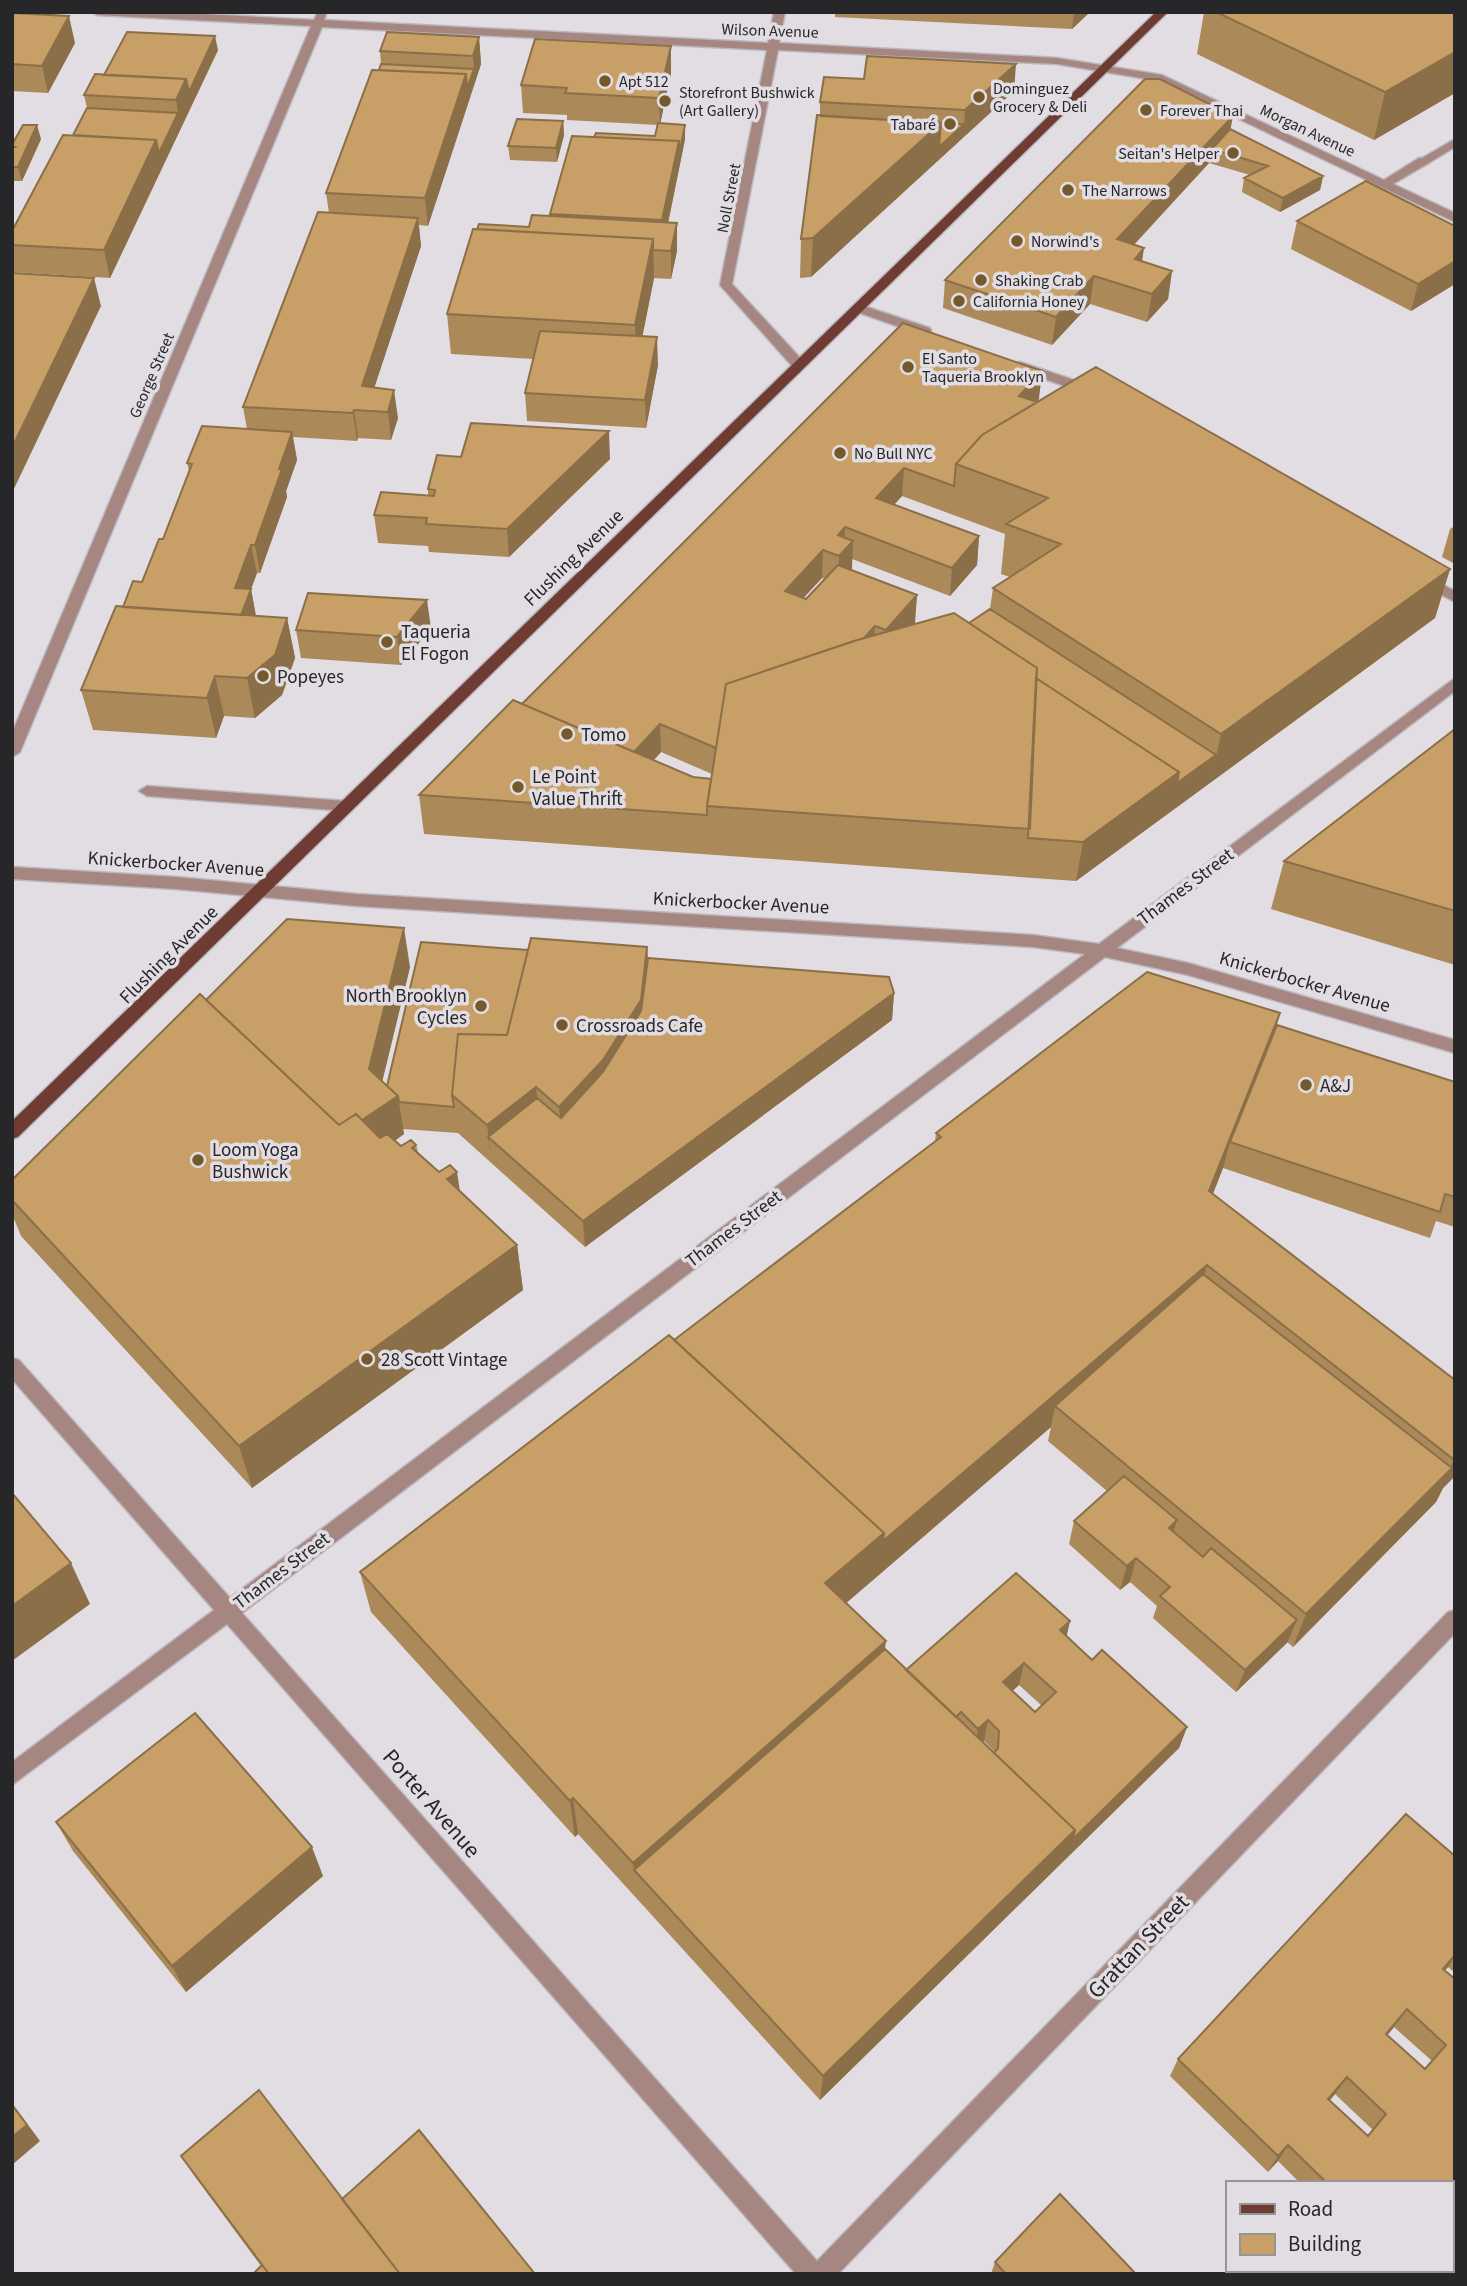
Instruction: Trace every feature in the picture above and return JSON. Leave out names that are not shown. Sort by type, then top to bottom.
[{"type":"main road","name":"Flushing Avenue","points":[[12,1132],[201,951],[258,890],[798,364],[1163,12]]},
{"type":"street","name":"Wilson Avenue","points":[[96,12],[320,18],[1058,61],[1106,69]]},
{"type":"street","name":"Noll Street","points":[[780,12],[726,285],[798,364]]},
{"type":"street","name":"George Street","points":[[12,752],[320,18]]},
{"type":"street","name":"Morgan Avenue","points":[[1106,69],[1162,78],[1455,218]]},
{"type":"street","points":[[1385,184],[1455,142]]},
{"type":"street","points":[[858,308],[936,335]]},
{"type":"street","points":[[1012,363],[1103,395]]},
{"type":"street","points":[[1406,569],[1455,597]]},
{"type":"street","name":"Thames Street","points":[[12,1776],[1455,683]]},
{"type":"street","points":[[147,791],[346,806]]},
{"type":"street","name":"Knickerbocker Avenue","points":[[12,873],[176,883],[357,900],[1033,941],[1100,950],[1188,969],[1455,1047]]},
{"type":"street","name":"Porter Avenue","points":[[12,1366],[812,2274]]},
{"type":"street","name":"Grattan Street","points":[[821,2274],[1455,1619]]},
{"type":"building","points":[[1216,12],[1455,12],[1455,52],[1385,92]]},
{"type":"building","points":[[12,13],[69,16],[42,66],[12,64]]},
{"type":"building","points":[[127,32],[215,36],[189,92],[186,79],[104,75]]},
{"type":"building","points":[[387,32],[479,37],[473,56],[380,51]]},
{"type":"building","points":[[535,39],[671,46],[659,98],[565,93],[567,88],[521,85]]},
{"type":"building","points":[[867,56],[1016,64],[965,110],[820,102],[824,77],[864,79]]},
{"type":"building","points":[[381,64],[474,69],[467,88],[466,74],[379,70]]},
{"type":"building","points":[[372,70],[466,74],[425,198],[326,193]]},
{"type":"building","points":[[95,74],[186,79],[176,100],[84,95]]},
{"type":"building","points":[[1145,79],[1160,79],[1233,116],[1117,239],[1144,248],[1135,259],[1172,271],[1152,294],[1094,276],[1056,317],[945,280]]},
{"type":"building","points":[[87,108],[178,113],[159,153],[156,140],[73,135]]},
{"type":"building","points":[[817,115],[941,123],[813,238],[801,239]]},
{"type":"building","points":[[820,116],[964,124],[939,147],[941,123]]},
{"type":"building","points":[[517,119],[563,121],[556,148],[508,146]]},
{"type":"building","points":[[658,123],[685,125],[679,155],[679,141],[594,137],[596,133],[655,136]]},
{"type":"building","points":[[23,125],[37,125],[18,167],[12,167],[12,147],[15,147],[12,145]]},
{"type":"building","points":[[1230,129],[1323,176],[1283,198],[1244,178],[1268,166],[1212,149]]},
{"type":"building","points":[[63,135],[156,140],[104,250],[12,245],[12,231]]},
{"type":"building","points":[[572,136],[679,141],[662,220],[550,214]]},
{"type":"building","points":[[1366,181],[1455,226],[1455,261],[1418,284],[1297,221]]},
{"type":"building","points":[[318,212],[418,218],[362,386],[394,390],[388,412],[354,410],[353,413],[243,407]]},
{"type":"building","points":[[532,215],[677,223],[671,251],[653,250],[653,239],[477,229],[479,224],[529,227]]},
{"type":"building","points":[[473,229],[653,239],[635,325],[447,314]]},
{"type":"building","points":[[12,273],[94,278],[12,448]]},
{"type":"building","points":[[903,323],[1042,371],[1019,396],[1037,402],[982,435],[956,464],[954,486],[904,468],[876,498],[979,536],[952,568],[845,527],[838,535],[853,541],[839,556],[823,550],[785,591],[806,599],[838,565],[917,595],[886,630],[875,626],[864,638],[726,684],[716,748],[660,724],[634,752],[522,704]]},
{"type":"building","points":[[540,331],[657,337],[645,400],[525,393]]},
{"type":"building","points":[[1096,367],[1450,569],[1221,734],[993,588],[1061,544],[1006,524],[1048,498],[956,464],[982,435]]},
{"type":"building","points":[[471,423],[609,431],[507,529],[426,524],[427,518],[374,515],[381,492],[434,496],[435,490],[428,489],[437,455],[461,457]]},
{"type":"building","points":[[202,426],[292,432],[255,545],[251,545],[235,588],[251,589],[241,615],[123,607],[133,581],[142,582],[159,539],[163,539],[192,464],[187,463]]},
{"type":"building","points":[[308,593],[427,600],[397,637],[296,630]]},
{"type":"building","points":[[116,606],[287,618],[275,655],[247,678],[215,676],[207,698],[81,690]]},
{"type":"building","points":[[990,609],[1216,755],[1177,783],[1179,772],[1036,678],[1037,668],[969,623]]},
{"type":"building","points":[[954,613],[1037,668],[1030,829],[707,806],[726,684],[854,641]]},
{"type":"building","points":[[1036,678],[1179,772],[1083,842],[1028,838]]},
{"type":"building","points":[[513,700],[693,777],[711,779],[707,815],[419,795]]},
{"type":"building","points":[[1455,729],[1455,911],[1284,861]]},
{"type":"building","points":[[287,919],[404,928],[369,1069],[398,1096],[362,1120],[356,1114],[339,1125],[206,1000]]},
{"type":"building","points":[[531,938],[647,947],[641,1000],[603,1060],[559,1107],[536,1087],[487,1125],[452,1095],[458,1034],[507,1035]]},
{"type":"building","points":[[421,942],[528,950],[507,1035],[458,1034],[452,1095],[454,1107],[399,1102],[398,1096],[387,1086]]},
{"type":"building","points":[[648,958],[889,977],[894,993],[583,1221],[488,1137],[537,1098],[561,1118],[603,1072],[641,1011]]},
{"type":"building","points":[[1147,972],[1280,1013],[1209,1191],[1455,1380],[1455,1458],[1207,1265],[883,1541],[884,1533],[674,1340],[941,1137],[936,1133]]},
{"type":"building","points":[[200,994],[339,1125],[356,1114],[380,1138],[387,1134],[401,1146],[411,1140],[416,1145],[412,1148],[439,1172],[450,1165],[457,1172],[447,1179],[517,1245],[239,1446],[12,1200],[12,1180]]},
{"type":"building","points":[[1277,1025],[1455,1082],[1455,1197],[1445,1194],[1440,1212],[1230,1142]]},
{"type":"building","points":[[1203,1274],[1452,1468],[1306,1614],[1055,1406]]},
{"type":"building","points":[[669,1335],[884,1533],[825,1583],[886,1641],[633,1863],[573,1798],[570,1801],[360,1572]]},
{"type":"building","points":[[1124,1476],[1177,1520],[1169,1528],[1203,1557],[1211,1548],[1297,1620],[1245,1670],[1160,1596],[1170,1587],[1136,1558],[1127,1566],[1074,1521]]},
{"type":"building","points":[[12,1493],[71,1563],[12,1606]]},
{"type":"building","points":[[1016,1573],[1070,1621],[1060,1630],[1092,1660],[1102,1650],[1187,1727],[1073,1839],[1075,1830],[994,1753],[998,1748],[999,1731],[988,1720],[978,1729],[961,1712],[956,1717],[906,1670]],"holes":[[[1024,1663],[1056,1692],[1035,1712],[1003,1682]]]},
{"type":"building","points":[[885,1649],[1075,1830],[823,2076],[634,1870]]},
{"type":"building","points":[[195,1713],[312,1847],[172,1966],[56,1822]]},
{"type":"building","points":[[1406,1814],[1455,1856],[1455,1955],[1443,1969],[1455,1979],[1455,2180],[1325,2181],[1288,2145],[1278,2156],[1178,2059]],"holes":[[[1407,2009],[1446,2045],[1425,2069],[1386,2034]],[[1347,2077],[1386,2114],[1368,2136],[1328,2099]]]},
{"type":"building","points":[[259,2090],[400,2274],[269,2274],[181,2156]]},
{"type":"building","points":[[12,2105],[27,2125],[12,2137]]},
{"type":"building","points":[[419,2130],[535,2274],[400,2274],[342,2199]]},
{"type":"building","points":[[1060,2194],[1136,2274],[1006,2274],[995,2262]]},
{"type":"building","points":[[262,2265],[269,2274],[253,2274]]},
{"type":"place","name":"Apt 512","points":[[605,81]]},
{"type":"place","name":"Dominguez Grocery & Deli","points":[[979,97]]},
{"type":"place","name":"Storefront Bushwick (Art Gallery)","points":[[665,101]]},
{"type":"place","name":"Forever Thai","points":[[1146,110]]},
{"type":"place","name":"Tabaré","points":[[950,124]]},
{"type":"place","name":"Seitan's Helper","points":[[1233,153]]},
{"type":"place","name":"The Narrows","points":[[1068,190]]},
{"type":"place","name":"Norwind's","points":[[1017,241]]},
{"type":"place","name":"Shaking Crab","points":[[981,280]]},
{"type":"place","name":"California Honey","points":[[959,301]]},
{"type":"place","name":"El Santo Taqueria Brooklyn","points":[[908,367]]},
{"type":"place","name":"No Bull NYC","points":[[840,453]]},
{"type":"place","name":"Taqueria El Fogon","points":[[387,642]]},
{"type":"place","name":"Popeyes","points":[[263,676]]},
{"type":"place","name":"Tomo","points":[[567,734]]},
{"type":"place","name":"Le Point Value Thrift","points":[[518,787]]},
{"type":"place","name":"North Brooklyn Cycles","points":[[481,1006]]},
{"type":"place","name":"Crossroads Cafe","points":[[562,1025]]},
{"type":"place","name":"A&J","points":[[1306,1085]]},
{"type":"place","name":"Loom Yoga Bushwick","points":[[198,1160]]},
{"type":"place","name":"28 Scott Vintage","points":[[367,1359]]}]
